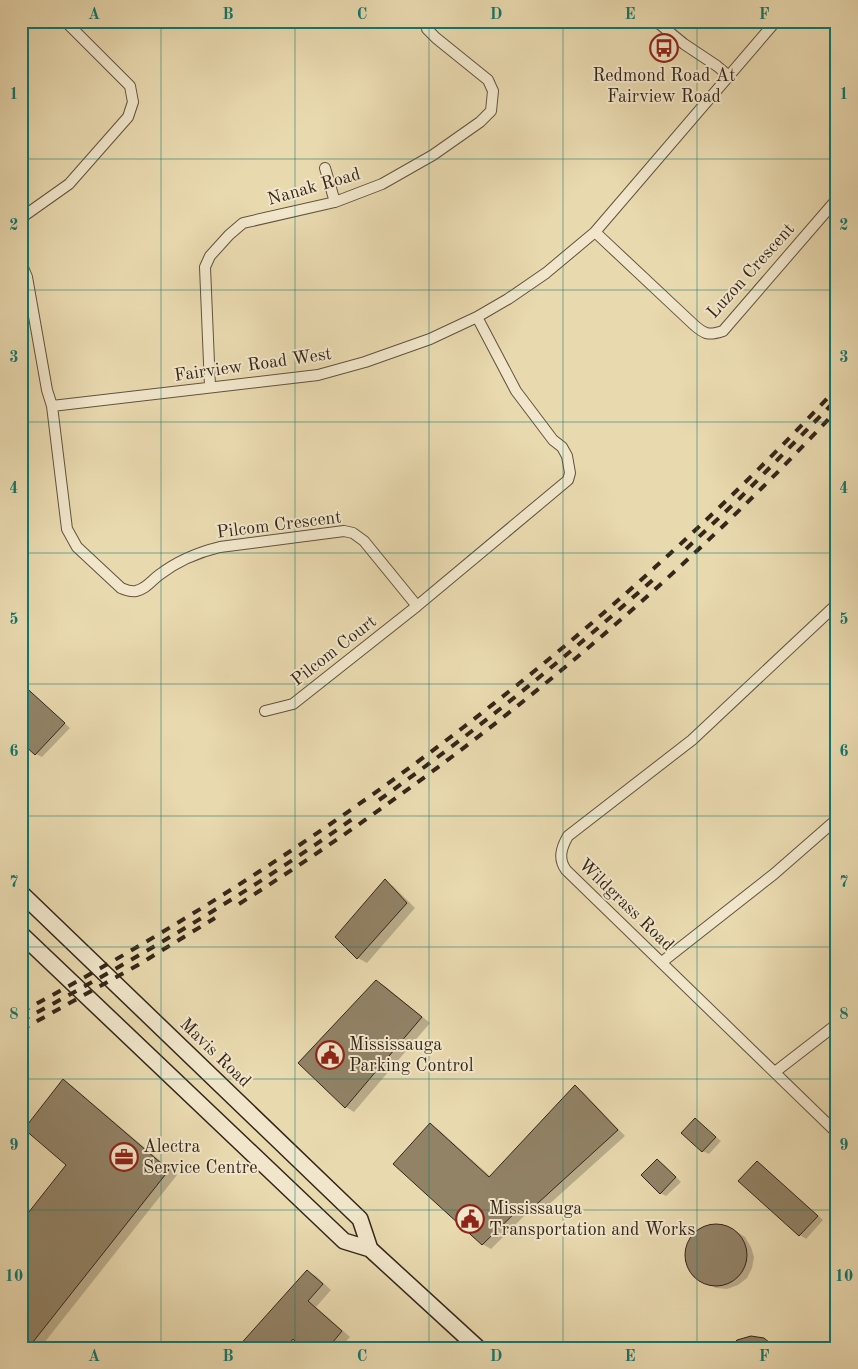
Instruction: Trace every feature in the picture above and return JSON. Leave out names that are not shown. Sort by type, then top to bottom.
[{"type":"main road","name":"Mavis Road","points":[[21,893],[360,1219],[370,1249]]},
{"type":"main road","name":"Mavis Road","points":[[21,934],[344,1241],[370,1249],[478,1348]]},
{"type":"street","points":[[21,218],[69,184],[128,117],[133,102],[130,86],[64,21]]},
{"type":"street","name":"Nanak Road","points":[[210,387],[205,267],[210,256],[229,235],[243,223],[335,202],[382,184],[425,160],[480,122],[491,111],[493,90],[488,80],[436,38],[427,29],[426,21]]},
{"type":"street","points":[[656,21],[730,77]]},
{"type":"street","name":"Fairview Road West","points":[[52,406],[318,375],[365,362],[430,339],[477,317],[546,273],[595,232],[730,77],[776,21]]},
{"type":"street","points":[[325,168],[335,202]]},
{"type":"street","name":"Luzon Crescent","points":[[595,232],[702,332],[712,334],[722,331],[837,199]]},
{"type":"street","name":"Pilcom Crescent","points":[[21,263],[27,277],[47,390],[52,406],[67,529],[77,547],[121,588],[130,592],[138,590],[149,585],[159,575],[205,550],[344,531],[353,533],[364,541],[417,606]]},
{"type":"street","points":[[417,606],[565,483],[570,472],[567,456],[562,447],[553,440],[516,392],[477,317]]},
{"type":"street","name":"Wildgrass Road","points":[[837,604],[692,740],[572,833],[565,842],[561,858],[566,870],[837,1133]]},
{"type":"street","name":"Pilcom Court","points":[[265,711],[293,704],[417,606]]},
{"type":"street","points":[[662,962],[760,886],[837,819]]},
{"type":"street","points":[[775,1072],[837,1024]]},
{"type":"building","points":[[21,683],[65,723],[35,755],[21,742]]},
{"type":"building","points":[[385,879],[407,903],[357,959],[335,937]]},
{"type":"building","points":[[376,980],[422,1017],[345,1108],[298,1063]]},
{"type":"building","points":[[63,1079],[169,1170],[29,1347],[21,1341],[21,1222],[66,1165],[24,1129]]},
{"type":"building","points":[[575,1085],[618,1130],[527,1213],[521,1207],[482,1245],[393,1164],[430,1123],[489,1177]]},
{"type":"building","points":[[695,1118],[716,1137],[702,1152],[681,1133]]},
{"type":"building","points":[[657,1159],[676,1177],[660,1194],[641,1175]]},
{"type":"building","points":[[757,1161],[818,1216],[799,1236],[738,1181]]},
{"type":"building","points":[[710,1224],[722,1224],[738,1233],[745,1243],[747,1255],[745,1267],[738,1277],[722,1286],[710,1286],[699,1281],[690,1272],[685,1261],[685,1249],[690,1238],[699,1229]]},
{"type":"building","points":[[307,1270],[323,1284],[308,1301],[342,1331],[328,1348],[302,1348],[293,1339],[285,1348],[237,1348]]},
{"type":"building","points":[[751,1336],[764,1338],[776,1348],[729,1348],[737,1340]]},
{"type":"railway","points":[[21,1012],[134,949],[244,882],[351,810],[455,734],[556,653],[653,569],[747,481],[837,388]]},
{"type":"railway","points":[[686,549],[740,498],[837,399]]},
{"type":"railway","points":[[239,904],[320,851],[400,795],[478,737],[554,676],[700,548],[770,480],[837,410]]},
{"type":"railway","points":[[379,800],[521,692],[657,576]]},
{"type":"railway","points":[[21,1021],[193,923],[277,871],[358,815]]},
{"type":"railway","points":[[21,1030],[138,965],[215,918]]},
{"type":"place","name":"Redmond Road At Fairview Road","points":[[664,48]]},
{"type":"place","name":"Mississauga Parking Control","points":[[330,1055]]},
{"type":"place","name":"Alectra Service Centre","points":[[124,1157]]},
{"type":"place","name":"Mississauga Transportation and Works","points":[[470,1219]]}]
